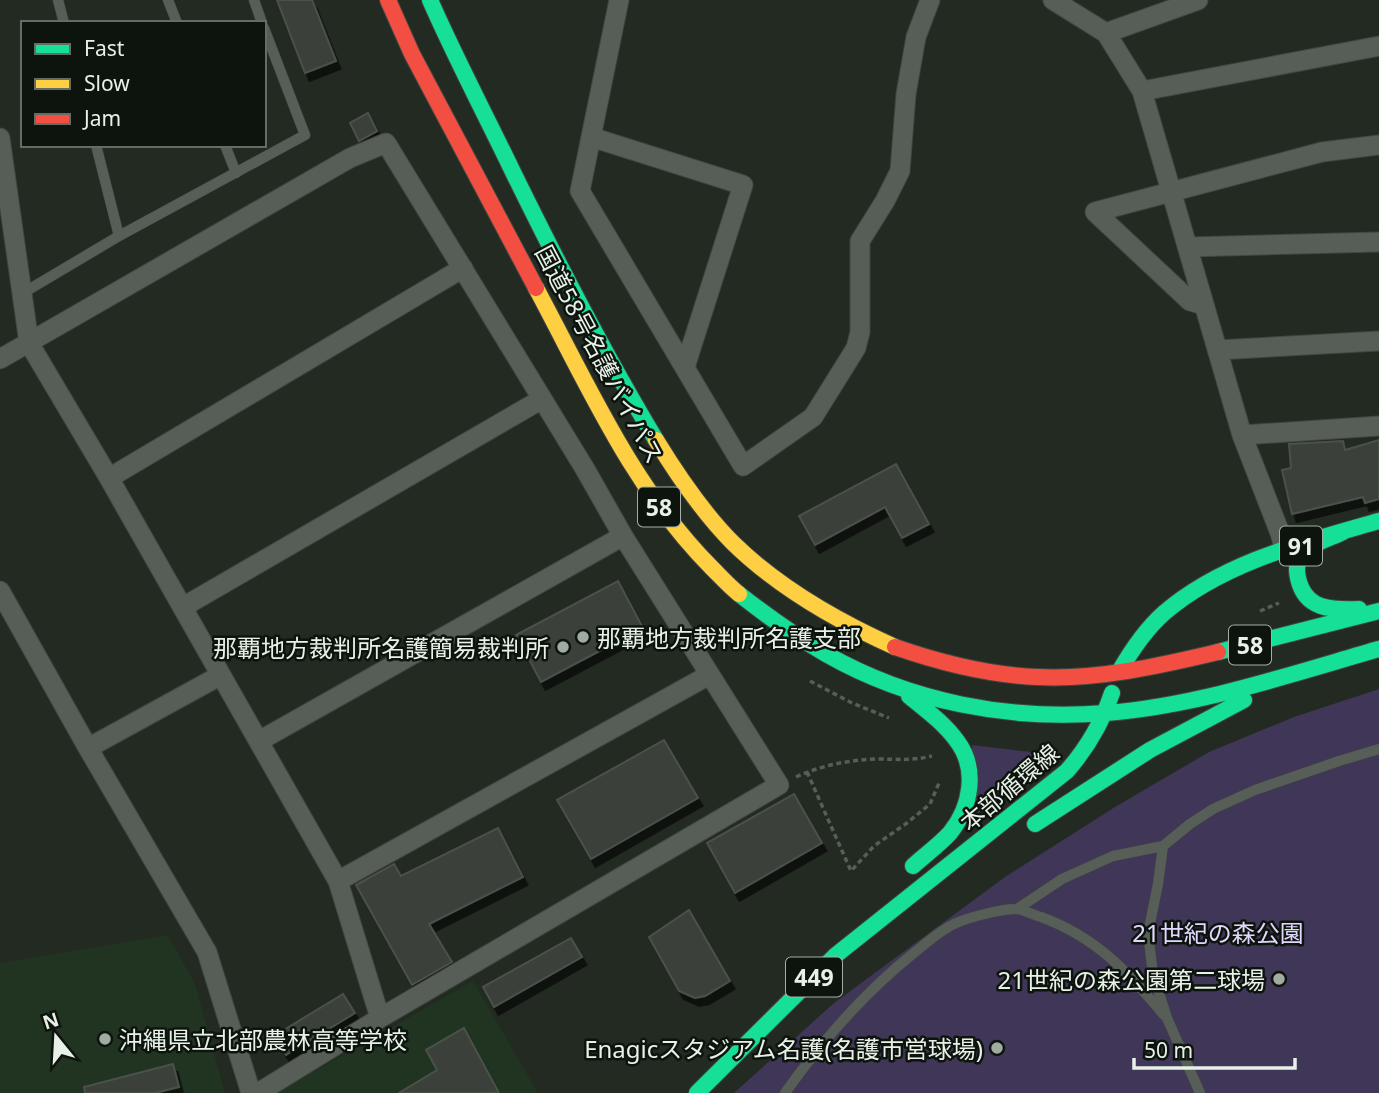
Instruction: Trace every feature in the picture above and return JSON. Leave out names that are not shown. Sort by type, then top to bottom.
[{"type":"main road","name":"国道58号名護バイパス","points":[[388,0],[412,54],[621,448],[689,546],[729,586],[790,634],[829,656],[899,688],[942,702],[1037,716],[1106,713],[1181,701],[1379,649]]},
{"type":"main road","name":"国道58号名護バイパス","points":[[430,0],[527,200],[620,377],[668,457],[723,531],[752,559],[817,607],[871,637],[917,656],[964,668],[1026,676],[1078,676],[1160,666],[1256,644],[1379,610]]},
{"type":"main road","name":"本部循環線","points":[[697,1093],[836,955],[1067,771],[1089,745],[1103,722],[1119,672],[1128,656],[1165,613],[1192,592],[1224,575],[1285,551],[1379,521]]},
{"type":"main road","points":[[1343,532],[1305,551],[1299,559],[1297,574],[1303,593],[1309,601],[1322,607],[1379,610]]},
{"type":"main road","points":[[941,871],[1033,826],[1150,750],[1291,674]]},
{"type":"main road","points":[[899,688],[959,743],[969,764],[971,776],[959,819],[949,833],[900,877]]},
{"type":"main road","points":[[836,955],[854,918]]},
{"type":"street","points":[[620,0],[580,191],[743,466],[813,417],[856,348],[860,332],[860,241],[900,171],[906,94],[916,37],[930,0]]},
{"type":"street","points":[[1053,0],[1107,33],[1142,91],[1242,435],[1285,551]]},
{"type":"street","points":[[1107,33],[1198,0]]},
{"type":"street","points":[[1142,91],[1379,46]]},
{"type":"street","points":[[591,137],[743,185],[685,367]]},
{"type":"street","points":[[0,138],[7,236],[23,293],[29,343],[109,478],[338,881],[380,1018]]},
{"type":"street","points":[[0,359],[351,158],[386,143],[623,536],[779,785],[380,1018],[258,1093]]},
{"type":"street","points":[[1204,305],[1190,301],[1095,212],[1322,152],[1379,145]]},
{"type":"street","points":[[1188,247],[1379,242]]},
{"type":"street","points":[[109,478],[463,268]]},
{"type":"street","points":[[1217,350],[1379,341]]},
{"type":"street","points":[[183,607],[542,399]]},
{"type":"street","points":[[1242,435],[1379,426]]},
{"type":"street","points":[[585,469],[621,448]]},
{"type":"street","points":[[259,741],[623,536]]},
{"type":"street","points":[[0,591],[207,952],[251,1093]]},
{"type":"street","points":[[88,748],[221,675]]},
{"type":"street","points":[[338,881],[709,675]]},
{"type":"lane","points":[[58,0],[63,21]]},
{"type":"lane","points":[[168,0],[176,21]]},
{"type":"lane","points":[[254,0],[261,21]]},
{"type":"lane","points":[[23,293],[119,236],[305,135],[266,33]]},
{"type":"lane","points":[[97,147],[119,236]]},
{"type":"lane","points":[[226,147],[236,173]]},
{"type":"lane","points":[[785,1093],[808,1061],[870,992],[906,959],[955,923],[1017,909],[1062,879],[1113,856],[1163,846],[1213,809],[1255,790],[1379,749]]},
{"type":"lane","points":[[1163,846],[1149,933],[1153,974],[1167,1018],[1200,1093]]},
{"type":"lane","points":[[1017,909],[1053,921],[1092,942],[1133,978],[1167,1018]]},
{"type":"path","points":[[1254,613],[1303,593]]},
{"type":"path","points":[[803,677],[852,703],[890,718]]},
{"type":"path","points":[[779,785],[807,772],[840,762],[915,760],[942,754]]},
{"type":"path","points":[[807,772],[850,871],[874,846],[930,804],[941,780]]},
{"type":"shaded area","name":"沖縄県立北部農林高等学校","points":[[168,935],[195,984],[225,1093],[0,1093],[0,963]]},
{"type":"shaded area","points":[[473,981],[538,1093],[278,1093],[280,1091]]},
{"type":"green space","name":"21世紀の森公園","points":[[1379,689],[1379,1093],[734,1093],[834,1003],[1005,877],[1115,807],[1209,752],[1294,717]]},
{"type":"green space","points":[[972,745],[1049,754],[1035,771],[975,815]]},
{"type":"building","points":[[277,0],[312,0],[336,61],[305,73]]},
{"type":"building","points":[[368,113],[377,131],[359,141],[350,123]]},
{"type":"building","points":[[1379,440],[1379,499],[1365,503],[1363,497],[1292,514],[1282,470],[1291,468],[1289,444],[1343,441],[1345,450]]},
{"type":"building","points":[[896,464],[929,524],[902,538],[885,507],[815,545],[799,516]]},
{"type":"building","points":[[618,581],[643,628],[541,682],[516,635]]},
{"type":"building","points":[[664,740],[698,798],[591,859],[557,800]]},
{"type":"building","points":[[794,794],[822,843],[735,893],[707,843]]},
{"type":"building","points":[[498,828],[523,877],[429,924],[452,962],[412,985],[356,885],[394,864],[401,876]]},
{"type":"building","points":[[689,910],[730,981],[705,996],[695,998],[679,991],[649,937]]},
{"type":"building","points":[[571,938],[582,957],[494,1007],[483,987]]},
{"type":"building","points":[[343,994],[355,1013],[286,1055],[274,1036]]},
{"type":"building","points":[[464,1028],[499,1093],[399,1093],[437,1070],[426,1050]]},
{"type":"building","points":[[173,1064],[179,1087],[155,1093],[85,1093],[84,1087]]},
{"type":"traffic: fast","points":[[430,0],[563,271],[656,440]]},
{"type":"traffic: fast","points":[[1119,672],[1157,619],[1187,595],[1212,580],[1294,546],[1379,521]]},
{"type":"traffic: fast","points":[[1343,532],[1304,552],[1298,564],[1298,578],[1301,589],[1313,602],[1329,608],[1359,609]]},
{"type":"traffic: fast","points":[[739,594],[781,626],[858,671],[926,696],[997,711],[1070,715],[1175,704],[1244,688],[1379,649]]},
{"type":"traffic: fast","points":[[1218,652],[1379,611]]},
{"type":"traffic: fast","points":[[697,1093],[836,955],[1067,771],[1094,734],[1112,693]]},
{"type":"traffic: fast","points":[[909,696],[952,734],[964,752],[970,776],[967,800],[957,823],[946,837],[913,866]]},
{"type":"traffic: fast","points":[[1035,824],[1150,750],[1244,700]]},
{"type":"traffic: slow","points":[[536,288],[614,435],[658,505],[712,568],[739,594]]},
{"type":"traffic: slow","points":[[656,440],[701,507],[751,559],[810,602],[895,647]]},
{"type":"traffic: jam","points":[[388,0],[412,54],[536,288]]},
{"type":"traffic: jam","points":[[895,647],[983,671],[1019,676],[1060,677],[1128,671],[1218,652]]},
{"type":"place","name":"那覇地方裁判所名護支部","points":[[583,637]]},
{"type":"place","name":"那覇地方裁判所名護簡易裁判所","points":[[563,647]]},
{"type":"place","name":"21世紀の森公園第二球場","points":[[1279,979]]},
{"type":"place","name":"沖縄県立北部農林高等学校","points":[[105,1039]]},
{"type":"place","name":"Enagicスタジアム名護(名護市営球場)","points":[[997,1048]]}]
